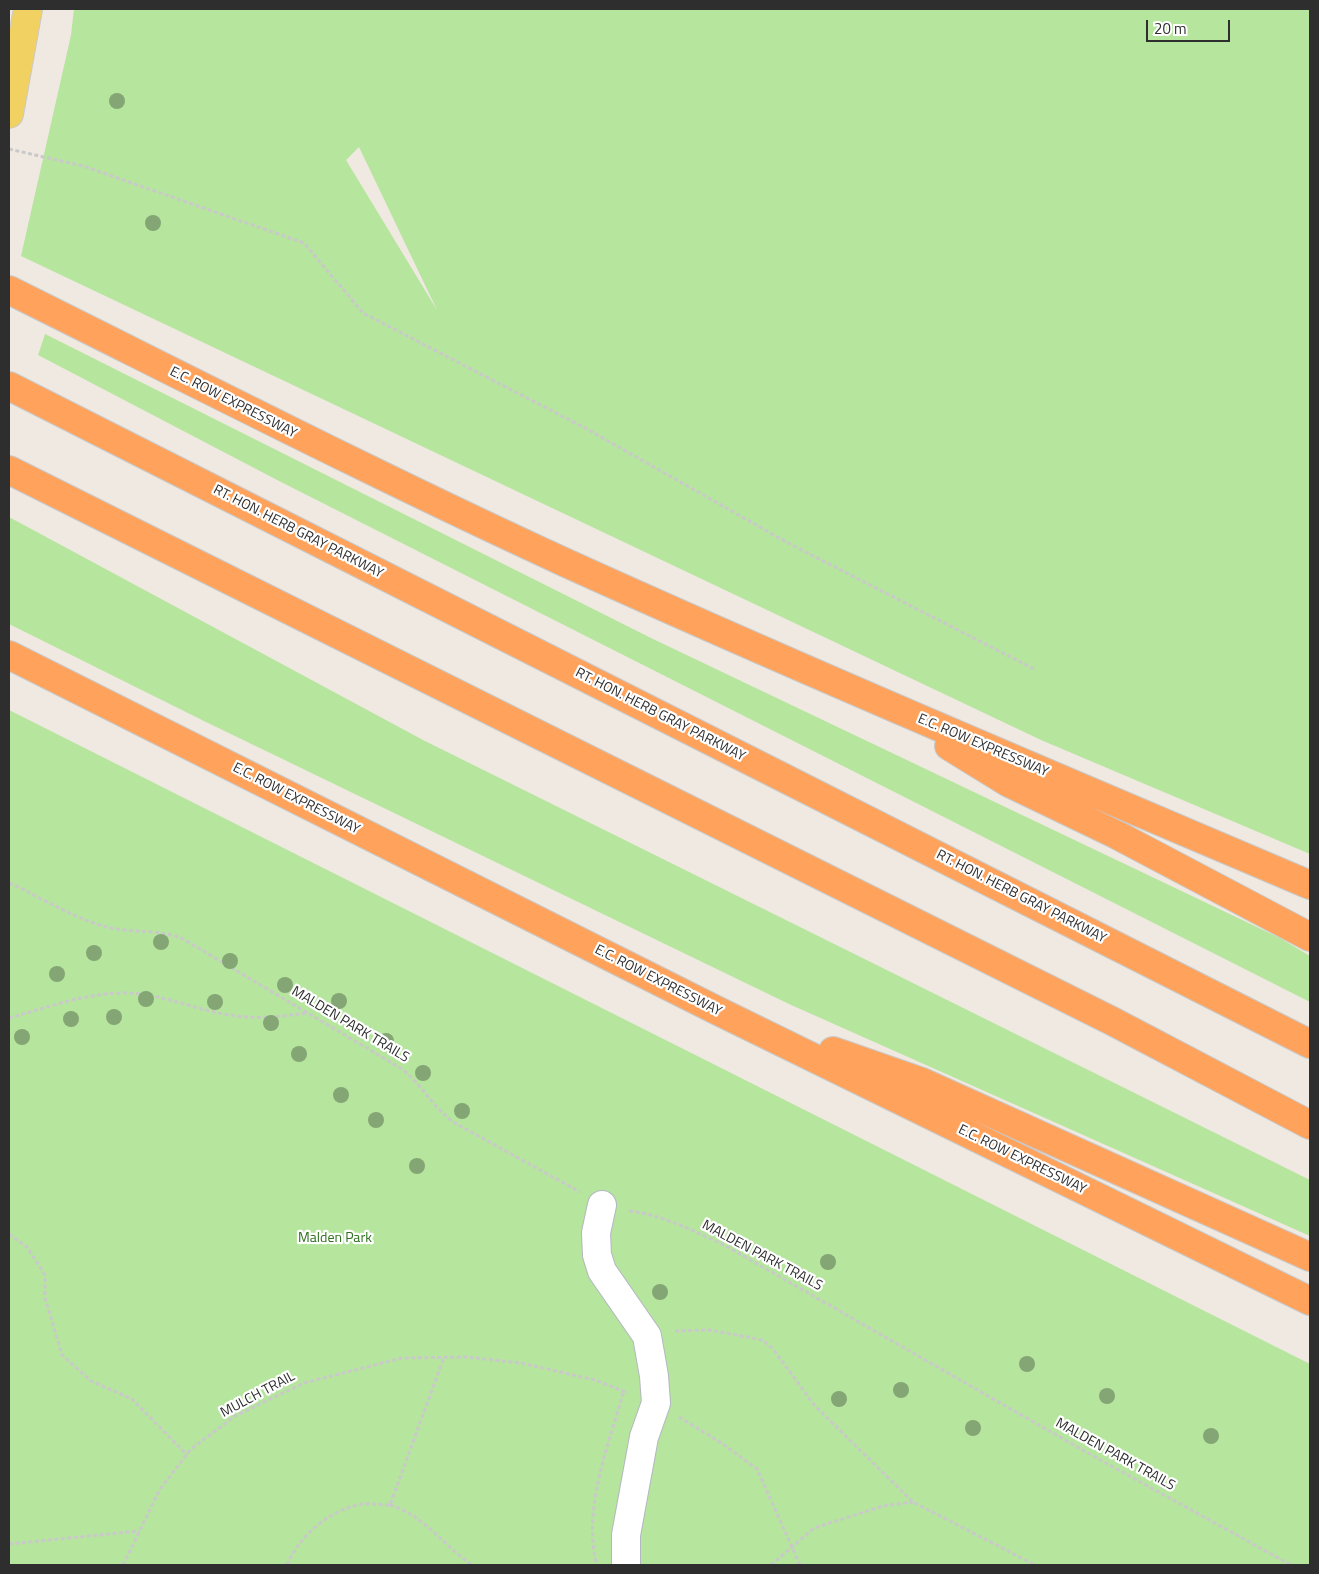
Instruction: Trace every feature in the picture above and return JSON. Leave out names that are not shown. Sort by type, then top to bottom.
[{"type":"highway","name":"E.C. ROW EXPRESSWAY","points":[[9,290],[284,429],[562,561],[872,699],[1310,885]]},
{"type":"highway","name":"RT. HON. HERB GRAY PARKWAY","points":[[9,386],[1310,1044]]},
{"type":"highway","points":[[20,475],[1112,1021],[1310,1125]]},
{"type":"highway","name":"E.C. ROW EXPRESSWAY","points":[[9,656],[716,1010],[1310,1301]]},
{"type":"highway","points":[[872,699],[1009,784],[1117,835],[1310,937]]},
{"type":"highway","points":[[716,1010],[922,1082],[1310,1257]]},
{"type":"main road","points":[[9,114],[28,9]]},
{"type":"lane","points":[[602,1205],[596,1233],[602,1271],[647,1336],[651,1351],[656,1403],[644,1437],[626,1535],[626,1565]]},
{"type":"path","points":[[9,149],[83,166],[304,243],[363,313],[584,428],[788,543],[1036,670]]},
{"type":"path","name":"MALDEN PARK TRAILS","points":[[9,883],[70,915],[105,927],[172,935],[402,1069],[417,1081],[440,1112],[454,1122],[602,1205],[645,1213],[669,1220],[726,1246],[1086,1452],[1291,1565]]},
{"type":"path","points":[[9,1018],[79,999],[124,993],[175,1002],[224,1014],[258,1019],[308,1013]]},
{"type":"path","points":[[9,1234],[27,1247],[45,1275],[45,1298],[62,1356],[91,1381],[132,1399],[187,1455]]},
{"type":"path","points":[[647,1336],[685,1330],[710,1330],[763,1340],[773,1349],[815,1406],[913,1502],[1035,1565]]},
{"type":"path","points":[[390,1505],[444,1357]]},
{"type":"path","name":"MULCH TRAIL","points":[[123,1565],[160,1489],[187,1455],[235,1416],[304,1383],[402,1358],[444,1357],[521,1363],[595,1380],[656,1403],[723,1444],[757,1469],[783,1532],[792,1546],[800,1565]]},
{"type":"path","points":[[597,1565],[593,1550],[594,1501],[626,1383]]},
{"type":"path","points":[[771,1565],[814,1528],[883,1506],[913,1502]]},
{"type":"path","points":[[287,1565],[293,1552],[310,1530],[346,1508],[365,1504],[390,1505],[401,1508],[419,1519],[467,1563],[472,1565]]},
{"type":"path","points":[[9,1544],[140,1531]]},
{"type":"green space","points":[[74,9],[1310,9],[1310,854],[1041,740],[21,256],[71,35]],"holes":[[[359,147],[437,310],[346,160]]]},
{"type":"green space","points":[[45,334],[653,639],[1280,938],[1310,956],[1310,1002],[281,482],[38,355]]},
{"type":"green space","points":[[9,517],[423,740],[1310,1180],[1310,1236],[789,1004],[206,722],[9,624]]},
{"type":"green space","name":"Malden Park","points":[[9,710],[1310,1364],[1310,1565],[9,1565]]}]
